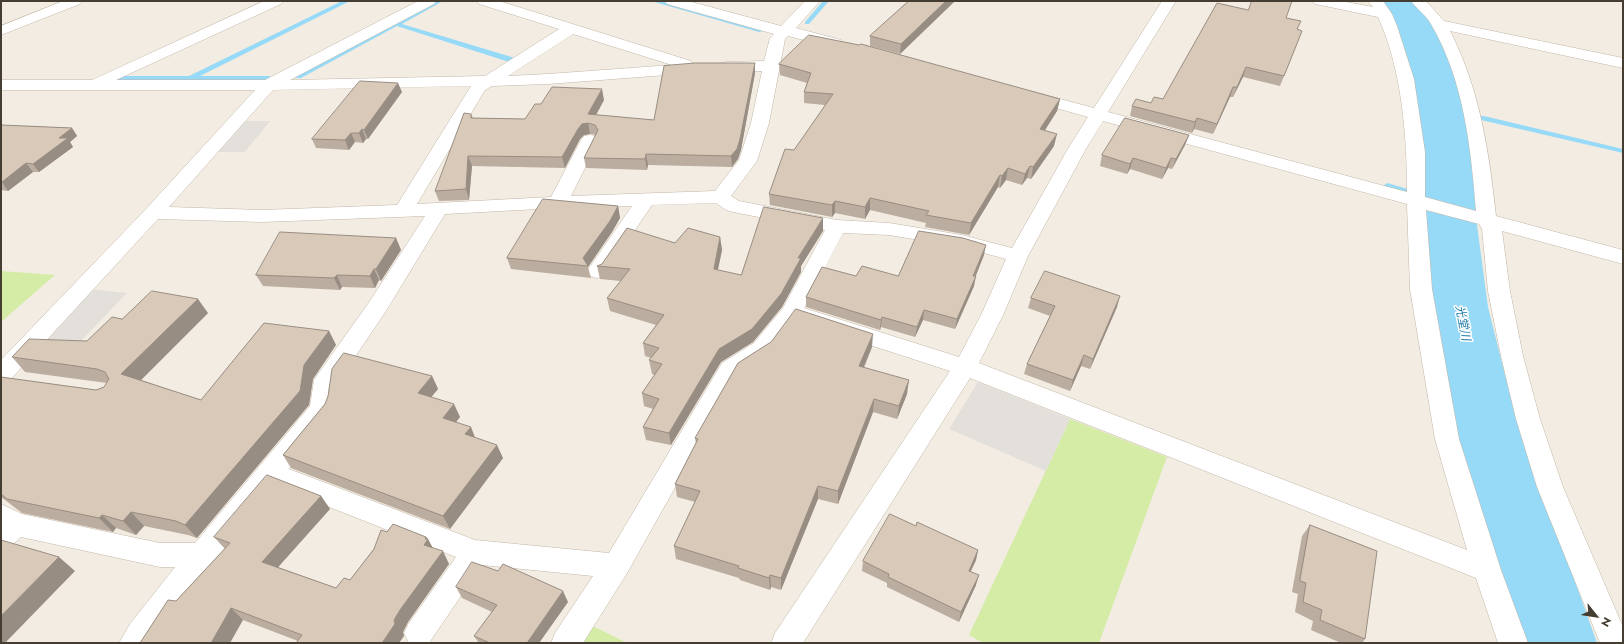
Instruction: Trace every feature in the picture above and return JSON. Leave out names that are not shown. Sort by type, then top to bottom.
[{"type":"street","points":[[1,31],[75,1]]},
{"type":"street","points":[[93,85],[276,1]]},
{"type":"street","points":[[1,374],[153,213],[268,85],[429,1]]},
{"type":"street","points":[[484,1],[696,67]]},
{"type":"street","points":[[672,1],[773,30],[800,33],[851,47]]},
{"type":"street","points":[[720,197],[748,161],[760,123],[778,38],[813,1]]},
{"type":"street","points":[[786,643],[965,367],[993,313],[1018,256],[1078,147],[1169,1]]},
{"type":"street","points":[[1320,1],[1380,8],[1406,79],[1416,152],[1422,289],[1447,439],[1487,570],[1513,643]]},
{"type":"street","points":[[1418,1],[1440,25],[1458,64],[1468,100],[1482,162],[1483,220],[1492,229],[1499,291],[1512,356],[1528,418],[1550,487],[1615,630]]},
{"type":"street","points":[[34,3],[52,10]]},
{"type":"street","points":[[1440,25],[1623,63]]},
{"type":"street","points":[[403,211],[479,87],[571,28]]},
{"type":"street","points":[[1,85],[268,85],[488,81],[548,79],[696,67],[771,66]]},
{"type":"street","points":[[1012,91],[1623,257]]},
{"type":"street","points":[[558,202],[590,140]]},
{"type":"street","points":[[153,213],[262,216],[403,211],[558,202],[720,197],[733,206],[837,226],[896,230],[962,241],[1018,256]]},
{"type":"street","points":[[597,271],[646,199]]},
{"type":"street","points":[[134,643],[202,555],[271,473],[322,409],[326,380],[378,306],[439,209]]},
{"type":"street","points":[[566,643],[616,566],[730,369],[762,349],[791,312],[837,226]]},
{"type":"street","points":[[791,312],[965,367],[1487,570]]},
{"type":"street","points":[[1,379],[24,382]]},
{"type":"street","points":[[271,473],[475,552],[616,566]]},
{"type":"street","points":[[6,526],[160,555],[202,555]]},
{"type":"street","points":[[419,633],[475,552]]},
{"type":"green space","points":[[1,271],[55,275],[1,322]]},
{"type":"green space","points":[[1070,419],[1167,457],[1099,643],[983,643],[969,635]]},
{"type":"green space","points":[[593,626],[627,643],[583,643]]},
{"type":"shaded area","points":[[241,121],[270,121],[245,152],[215,152]]},
{"type":"shaded area","points":[[90,289],[127,293],[77,345],[44,341]]},
{"type":"shaded area","points":[[978,382],[1070,419],[1046,471],[949,429]]},
{"type":"building","points":[[909,1],[946,1],[901,44],[870,36]]},
{"type":"building","points":[[1252,1],[1292,1],[1286,18],[1301,21],[1297,29],[1302,31],[1284,76],[1246,67],[1237,87],[1233,87],[1217,124],[1197,118],[1195,122],[1132,106],[1136,99],[1151,103],[1154,97],[1163,99],[1217,3],[1248,10]]},
{"type":"building","points":[[809,35],[859,45],[861,44],[1060,99],[1040,129],[1057,134],[1033,167],[1030,166],[1025,174],[1008,168],[1002,176],[1000,175],[971,223],[926,215],[929,211],[870,198],[865,207],[835,201],[832,205],[769,194],[785,149],[794,150],[833,94],[804,92],[811,73],[779,64]]},
{"type":"building","points":[[695,63],[755,63],[740,139],[737,149],[731,156],[646,154],[645,159],[584,158],[598,130],[595,125],[588,123],[582,124],[578,129],[562,157],[468,156],[466,189],[435,191],[464,113],[471,114],[471,118],[525,119],[535,104],[541,104],[552,87],[602,89],[588,114],[654,120],[664,66]]},
{"type":"building","points":[[360,81],[398,83],[364,130],[362,129],[359,133],[351,133],[345,140],[312,139]]},
{"type":"building","points":[[1125,118],[1189,135],[1176,159],[1171,158],[1166,168],[1133,158],[1130,164],[1102,155]]},
{"type":"building","points":[[1,125],[72,128],[59,138],[68,138],[33,164],[26,163],[1,182]]},
{"type":"building","points":[[543,199],[618,206],[610,221],[583,258],[588,266],[507,258]]},
{"type":"building","points":[[764,207],[823,218],[798,258],[801,258],[781,294],[752,329],[719,349],[669,433],[643,427],[659,399],[642,393],[662,364],[649,360],[659,348],[643,343],[664,315],[607,298],[630,269],[597,266],[602,264],[627,228],[675,243],[688,228],[720,237],[714,269],[741,275]]},
{"type":"building","points":[[919,231],[963,238],[986,245],[973,276],[976,276],[957,319],[924,310],[917,327],[882,317],[881,320],[806,297],[822,267],[856,276],[862,266],[898,276]]},
{"type":"building","points":[[280,232],[396,238],[370,276],[337,275],[334,278],[256,275]]},
{"type":"building","points":[[1045,271],[1120,296],[1093,359],[1084,355],[1073,380],[1027,364],[1055,306],[1031,298]]},
{"type":"building","points":[[152,291],[198,299],[121,374],[201,400],[264,323],[329,331],[304,365],[300,391],[185,525],[176,521],[131,512],[123,521],[102,515],[99,518],[7,499],[1,494],[1,377],[96,390],[104,387],[109,379],[105,372],[97,369],[12,357],[29,339],[87,341],[112,317],[122,319]]},
{"type":"building","points":[[796,309],[873,334],[859,366],[909,380],[899,406],[874,399],[838,491],[818,486],[781,578],[770,575],[769,578],[738,568],[739,566],[674,546],[700,491],[675,484],[698,439],[695,438],[738,363],[771,342]]},
{"type":"building","points":[[344,353],[432,376],[418,393],[454,404],[443,418],[471,427],[465,434],[497,445],[443,516],[283,455],[325,404],[328,396],[332,369]]},
{"type":"building","points":[[267,475],[321,496],[262,562],[336,588],[344,578],[350,580],[374,549],[381,530],[387,532],[393,524],[426,537],[425,539],[428,539],[424,545],[443,551],[400,610],[394,620],[395,624],[382,643],[296,643],[302,635],[231,608],[211,643],[140,643],[168,600],[176,601],[230,543],[214,537]]},
{"type":"building","points":[[890,514],[916,526],[917,522],[978,550],[969,571],[979,575],[961,612],[888,577],[889,574],[863,561]]},
{"type":"building","points":[[1310,525],[1377,551],[1365,639],[1320,620],[1322,610],[1303,602],[1306,583],[1300,581]]},
{"type":"building","points":[[1,540],[59,557],[1,616]]},
{"type":"building","points":[[472,562],[498,571],[503,564],[563,591],[527,643],[490,643],[474,636],[497,605],[456,587]]},
{"type":"waterway","points":[[190,78],[347,1]]},
{"type":"waterway","points":[[298,76],[440,1]]},
{"type":"waterway","points":[[654,1],[761,31]]},
{"type":"waterway","points":[[807,23],[826,1]]},
{"type":"waterway","name":"光堂川","points":[[1395,1],[1403,8],[1416,30],[1430,66],[1446,137],[1449,225],[1458,307],[1479,407],[1555,643]]},
{"type":"waterway","points":[[397,24],[512,60]]},
{"type":"waterway","points":[[116,78],[190,78]]},
{"type":"waterway","points":[[190,78],[267,78]]},
{"type":"waterway","points":[[1484,118],[1623,151]]},
{"type":"waterway","points":[[1387,186],[1405,191]]}]
